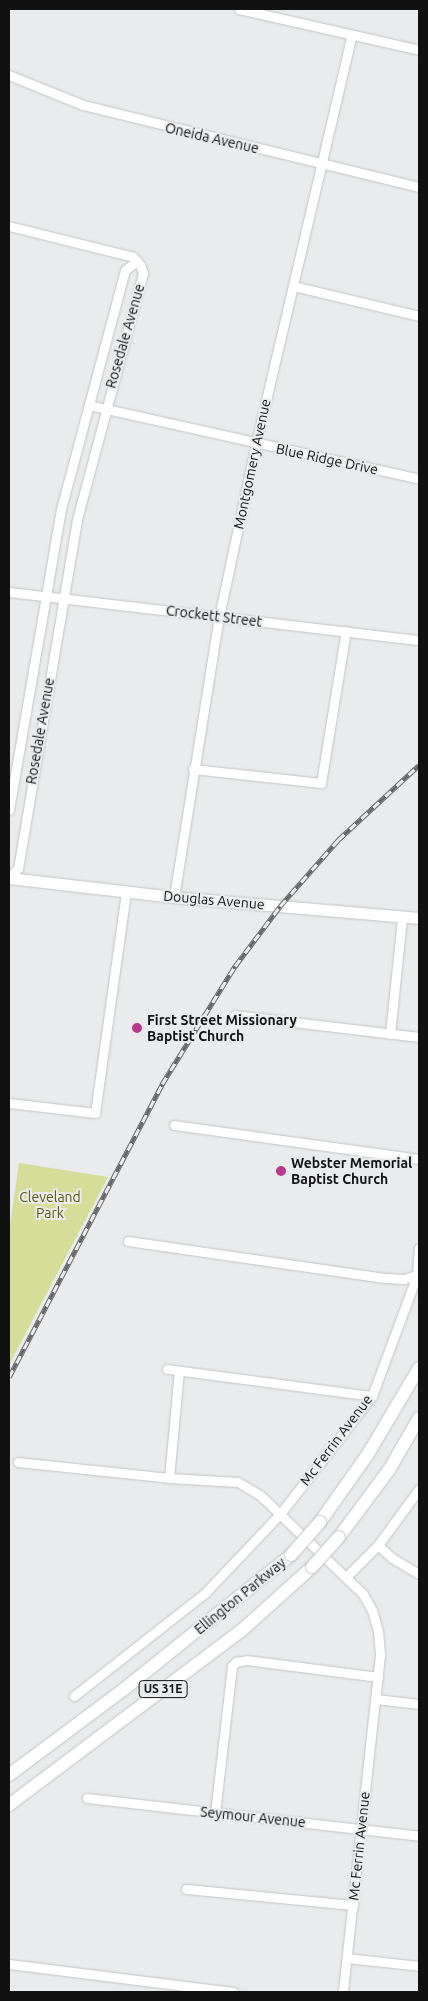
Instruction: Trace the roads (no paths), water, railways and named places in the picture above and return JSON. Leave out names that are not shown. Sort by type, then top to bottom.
[{"type":"highway","name":"Ellington Parkway","points":[[9,1775],[123,1690],[291,1555],[320,1522],[368,1454],[419,1368]]},
{"type":"highway","name":"Ellington Parkway","points":[[10,1804],[241,1631],[312,1567],[339,1537],[389,1470],[419,1418]]},
{"type":"highway","points":[[9,1766],[56,1739]]},
{"type":"main road","name":"Douglas Avenue","points":[[9,878],[174,897],[419,918]]},
{"type":"street","points":[[239,9],[419,50]]},
{"type":"street","name":"Montgomery Avenue","points":[[174,897],[193,769],[219,617],[256,443],[352,35]]},
{"type":"street","name":"Oneida Avenue","points":[[9,75],[83,106],[419,187]]},
{"type":"street","points":[[9,226],[125,255],[137,261]]},
{"type":"street","name":"Rosedale Avenue","points":[[9,810],[11,776],[61,509],[125,270],[128,265],[137,261],[143,273],[105,409],[77,520],[31,779],[18,868],[9,878]]},
{"type":"street","points":[[293,286],[419,316]]},
{"type":"street","name":"Blue Ridge Drive","points":[[89,405],[419,479]]},
{"type":"street","name":"Crockett Street","points":[[9,592],[419,640]]},
{"type":"street","points":[[193,769],[321,783],[346,631]]},
{"type":"street","points":[[11,776],[31,779]]},
{"type":"street","points":[[9,1103],[95,1113],[126,892]]},
{"type":"street","points":[[390,1034],[402,917]]},
{"type":"street","points":[[235,1015],[419,1037]]},
{"type":"street","points":[[174,1125],[419,1160]]},
{"type":"street","points":[[128,1241],[386,1278],[404,1279],[417,1275]]},
{"type":"street","name":"Mc Ferrin Avenue","points":[[74,1696],[205,1593],[280,1514],[372,1396],[417,1275],[419,1248]]},
{"type":"street","points":[[167,1369],[372,1396]]},
{"type":"street","points":[[169,1478],[179,1371]]},
{"type":"street","name":"Mc Ferrin Avenue","points":[[18,1462],[169,1478],[238,1482],[262,1496],[347,1576],[372,1610],[378,1631],[378,1677],[343,1992]]},
{"type":"street","points":[[347,1576],[378,1545],[419,1490]]},
{"type":"street","points":[[378,1545],[392,1558],[419,1574]]},
{"type":"street","points":[[215,1813],[232,1666],[236,1662],[247,1660],[378,1677]]},
{"type":"street","points":[[376,1699],[419,1704]]},
{"type":"street","name":"Seymour Avenue","points":[[87,1798],[419,1836]]},
{"type":"street","points":[[186,1889],[353,1905]]},
{"type":"street","points":[[347,1958],[419,1966]]},
{"type":"street","points":[[9,1964],[233,1992]]},
{"type":"railway","points":[[9,1377],[162,1084],[235,966],[280,906],[338,840],[419,765]]},
{"type":"place","name":"First Street Missionary Baptist Church","points":[[137,1028]]},
{"type":"place","name":"Webster Memorial Baptist Church","points":[[281,1171]]},
{"type":"park label","name":"Cleveland Park","points":[[50,1206]]}]
